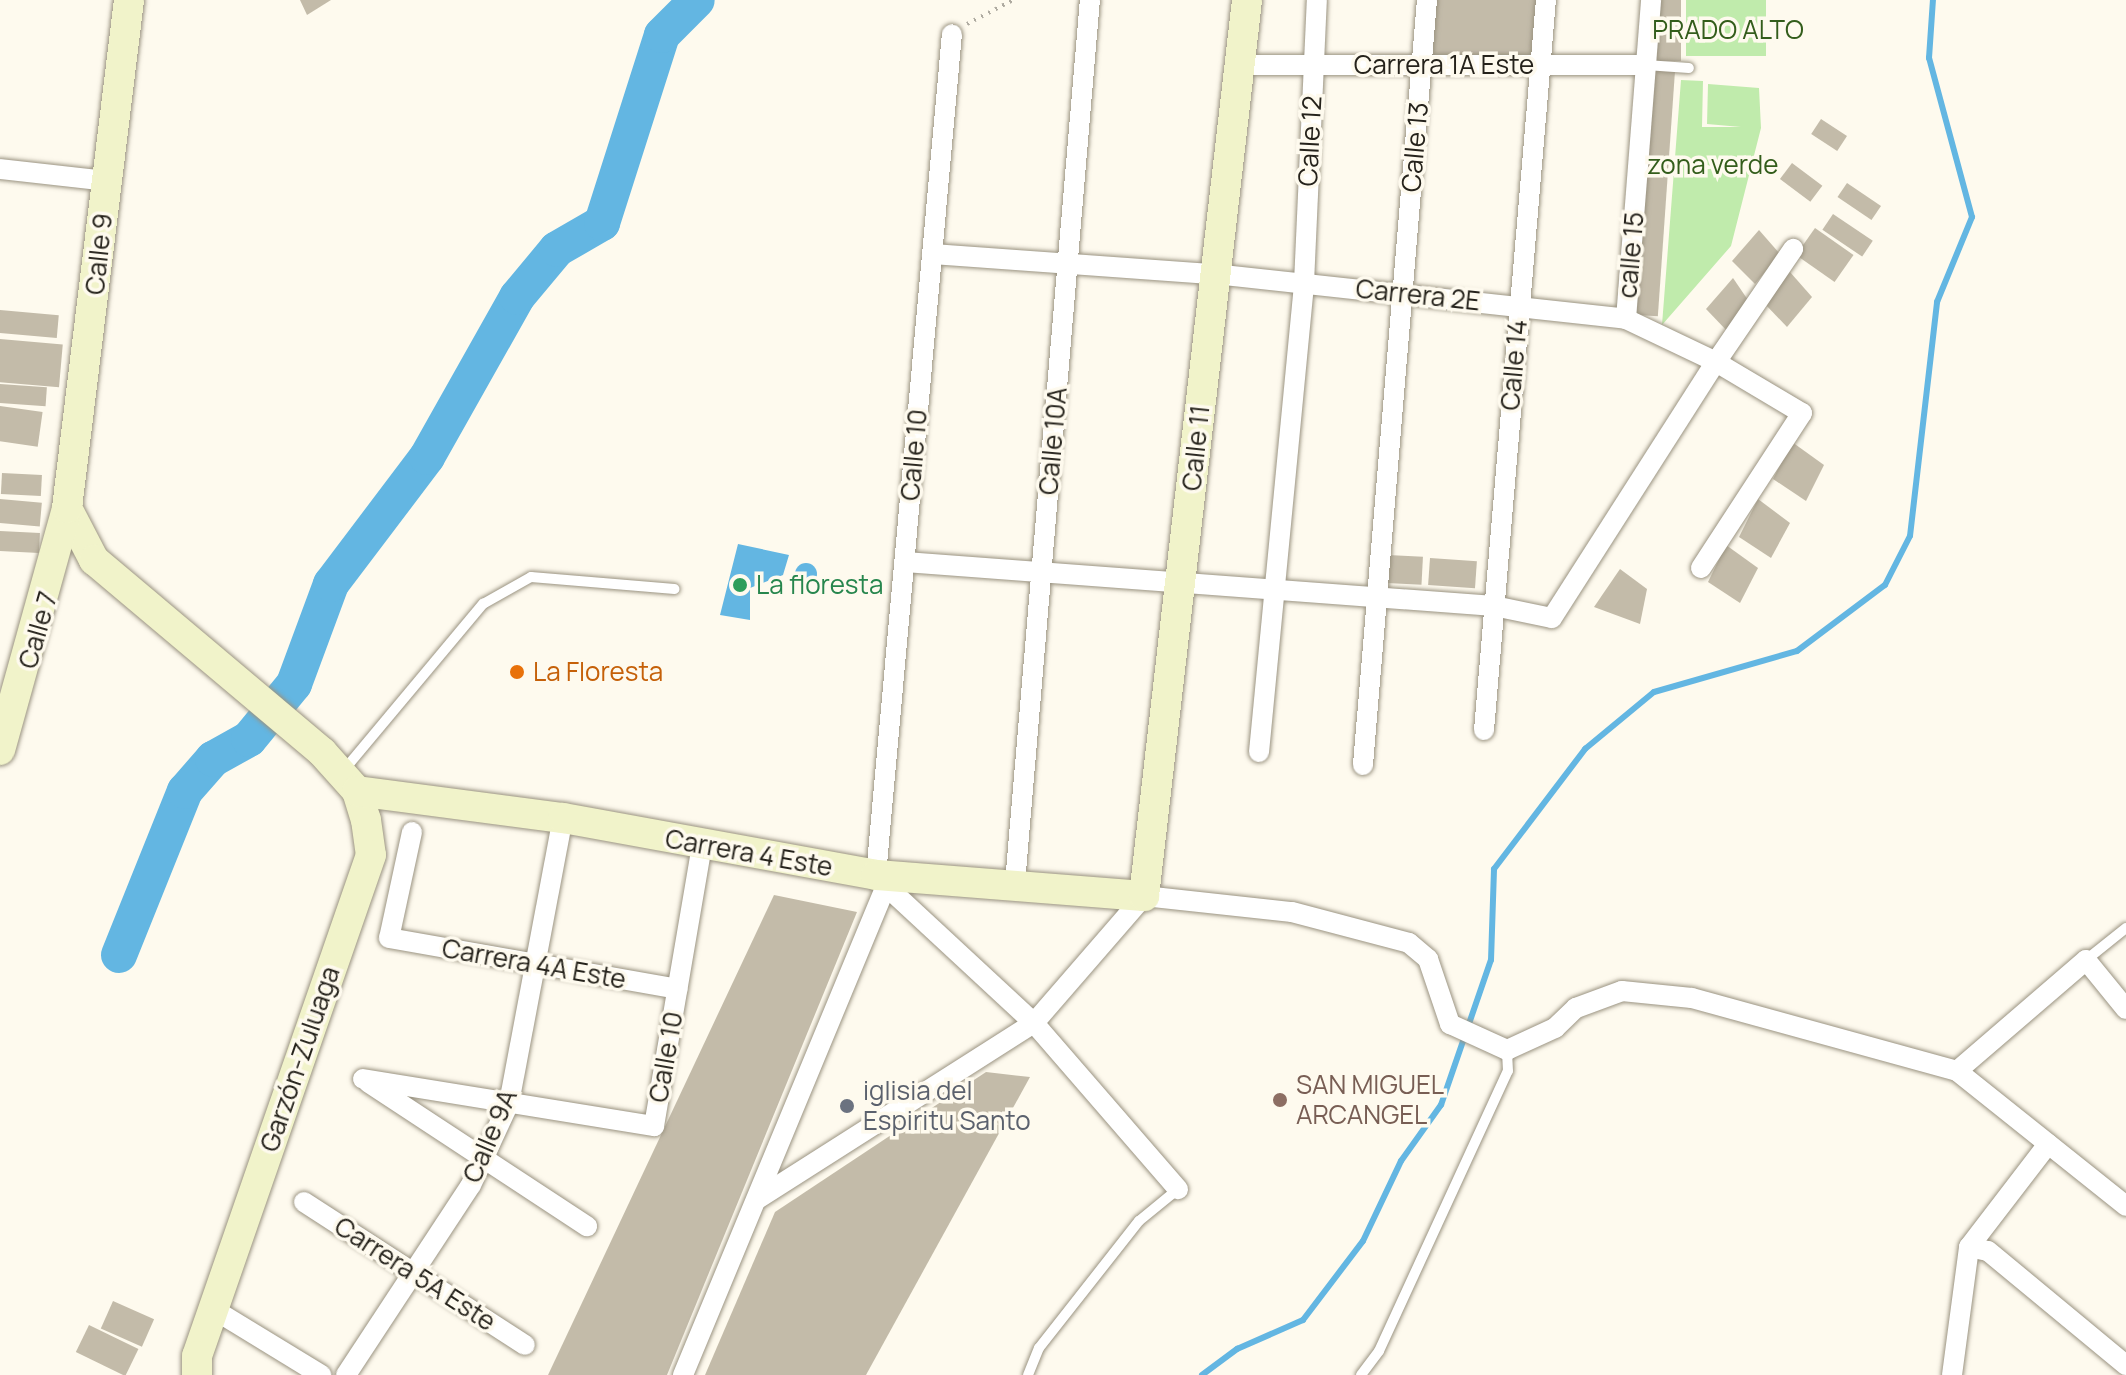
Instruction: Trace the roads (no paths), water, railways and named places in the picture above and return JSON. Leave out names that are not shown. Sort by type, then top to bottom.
[{"type":"street","name":"Calle 9","points":[[67,508],[129,0]]},
{"type":"street","name":"Calle 10A","points":[[1015,883],[1090,0]]},
{"type":"street","name":"Calle 11","points":[[1144,896],[1247,0]]},
{"type":"street","name":"Calle 12","points":[[1259,752],[1304,283],[1317,0]]},
{"type":"street","name":"Calle 13","points":[[1363,765],[1427,0]]},
{"type":"street","name":"Calle 14","points":[[1484,730],[1546,0]]},
{"type":"street","name":"calle 15","points":[[1626,319],[1651,0]]},
{"type":"street","name":"Calle 10","points":[[683,1375],[759,1198],[881,881],[905,562],[952,34]]},
{"type":"street","name":"Carrera 1A Este","points":[[1241,65],[1646,65]]},
{"type":"street","points":[[0,169],[107,181]]},
{"type":"street","points":[[905,562],[1182,580],[1494,606],[1552,618],[1716,362],[1793,249]]},
{"type":"street","name":"Carrera 2E","points":[[932,254],[1214,274],[1626,319],[1716,362],[1802,413],[1701,568]]},
{"type":"street","points":[[67,508],[94,560],[339,772]]},
{"type":"street","name":"Calle 7","points":[[0,750],[67,508]]},
{"type":"street","name":"Carrera 4 Este","points":[[339,772],[881,881],[1015,883],[1144,896]]},
{"type":"street","name":"Garzón-Zuluaga","points":[[197,1375],[213,1309],[371,855],[339,772]]},
{"type":"street","name":"Calle 9A","points":[[346,1375],[413,1273],[482,1157],[509,1103],[563,818]]},
{"type":"street","name":"Carrera 4A Este","points":[[412,832],[389,938],[678,989]]},
{"type":"street","name":"Calle 10","points":[[509,1103],[654,1126],[702,846]]},
{"type":"street","points":[[881,881],[1034,1023],[1178,1189]]},
{"type":"street","points":[[759,1198],[1034,1023],[1144,896],[1292,912],[1409,943],[1428,959],[1450,1024],[1507,1050],[1555,1028],[1576,1008],[1622,991],[1692,998],[1957,1071],[2126,1206]]},
{"type":"street","points":[[1957,1071],[2086,960],[2126,1009]]},
{"type":"street","points":[[509,1103],[363,1079],[587,1226]]},
{"type":"street","points":[[1952,1375],[1969,1247],[2048,1144]]},
{"type":"street","name":"Carrera 5A Este","points":[[304,1202],[525,1345]]},
{"type":"street","points":[[1969,1247],[1988,1251],[2126,1365]]},
{"type":"street","points":[[213,1309],[321,1375]]},
{"type":"lane","points":[[1646,65],[1689,68]]},
{"type":"lane","points":[[339,772],[483,604],[531,577],[675,589]]},
{"type":"lane","points":[[2086,960],[2126,928]]},
{"type":"lane","points":[[1361,1375],[1379,1351],[1508,1071],[1507,1050]]},
{"type":"lane","points":[[1028,1375],[1039,1348],[1139,1221],[1178,1189]]},
{"type":"water","name":"La floresta","points":[[738,544],[789,555],[783,575],[750,588],[750,620],[720,615]]},
{"type":"water","points":[[802,563],[810,563],[817,574],[810,585],[802,585],[795,578],[795,570]]},
{"type":"waterway","points":[[119,955],[185,791],[213,759],[249,739],[294,684],[331,584],[427,457],[517,297],[557,249],[602,223],[662,35],[697,0]]},
{"type":"waterway","points":[[1202,1375],[1237,1349],[1303,1320],[1363,1241],[1401,1161],[1441,1105],[1491,960],[1494,869],[1585,749],[1654,692],[1797,651],[1885,585],[1910,536],[1937,302],[1972,217],[1929,58],[1933,0]]},
{"type":"place","name":"La floresta","points":[[740,585]]},
{"type":"place","name":"La Floresta","points":[[517,672]]},
{"type":"place","name":"SAN MIGUEL ARCANGEL","points":[[1280,1100]]},
{"type":"place","name":"iglisia del Espiritu Santo","points":[[847,1106]]},
{"type":"park label","name":"PRADO ALTO","points":[[1728,30]]},
{"type":"park label","name":"zona verde","points":[[1713,165]]}]
